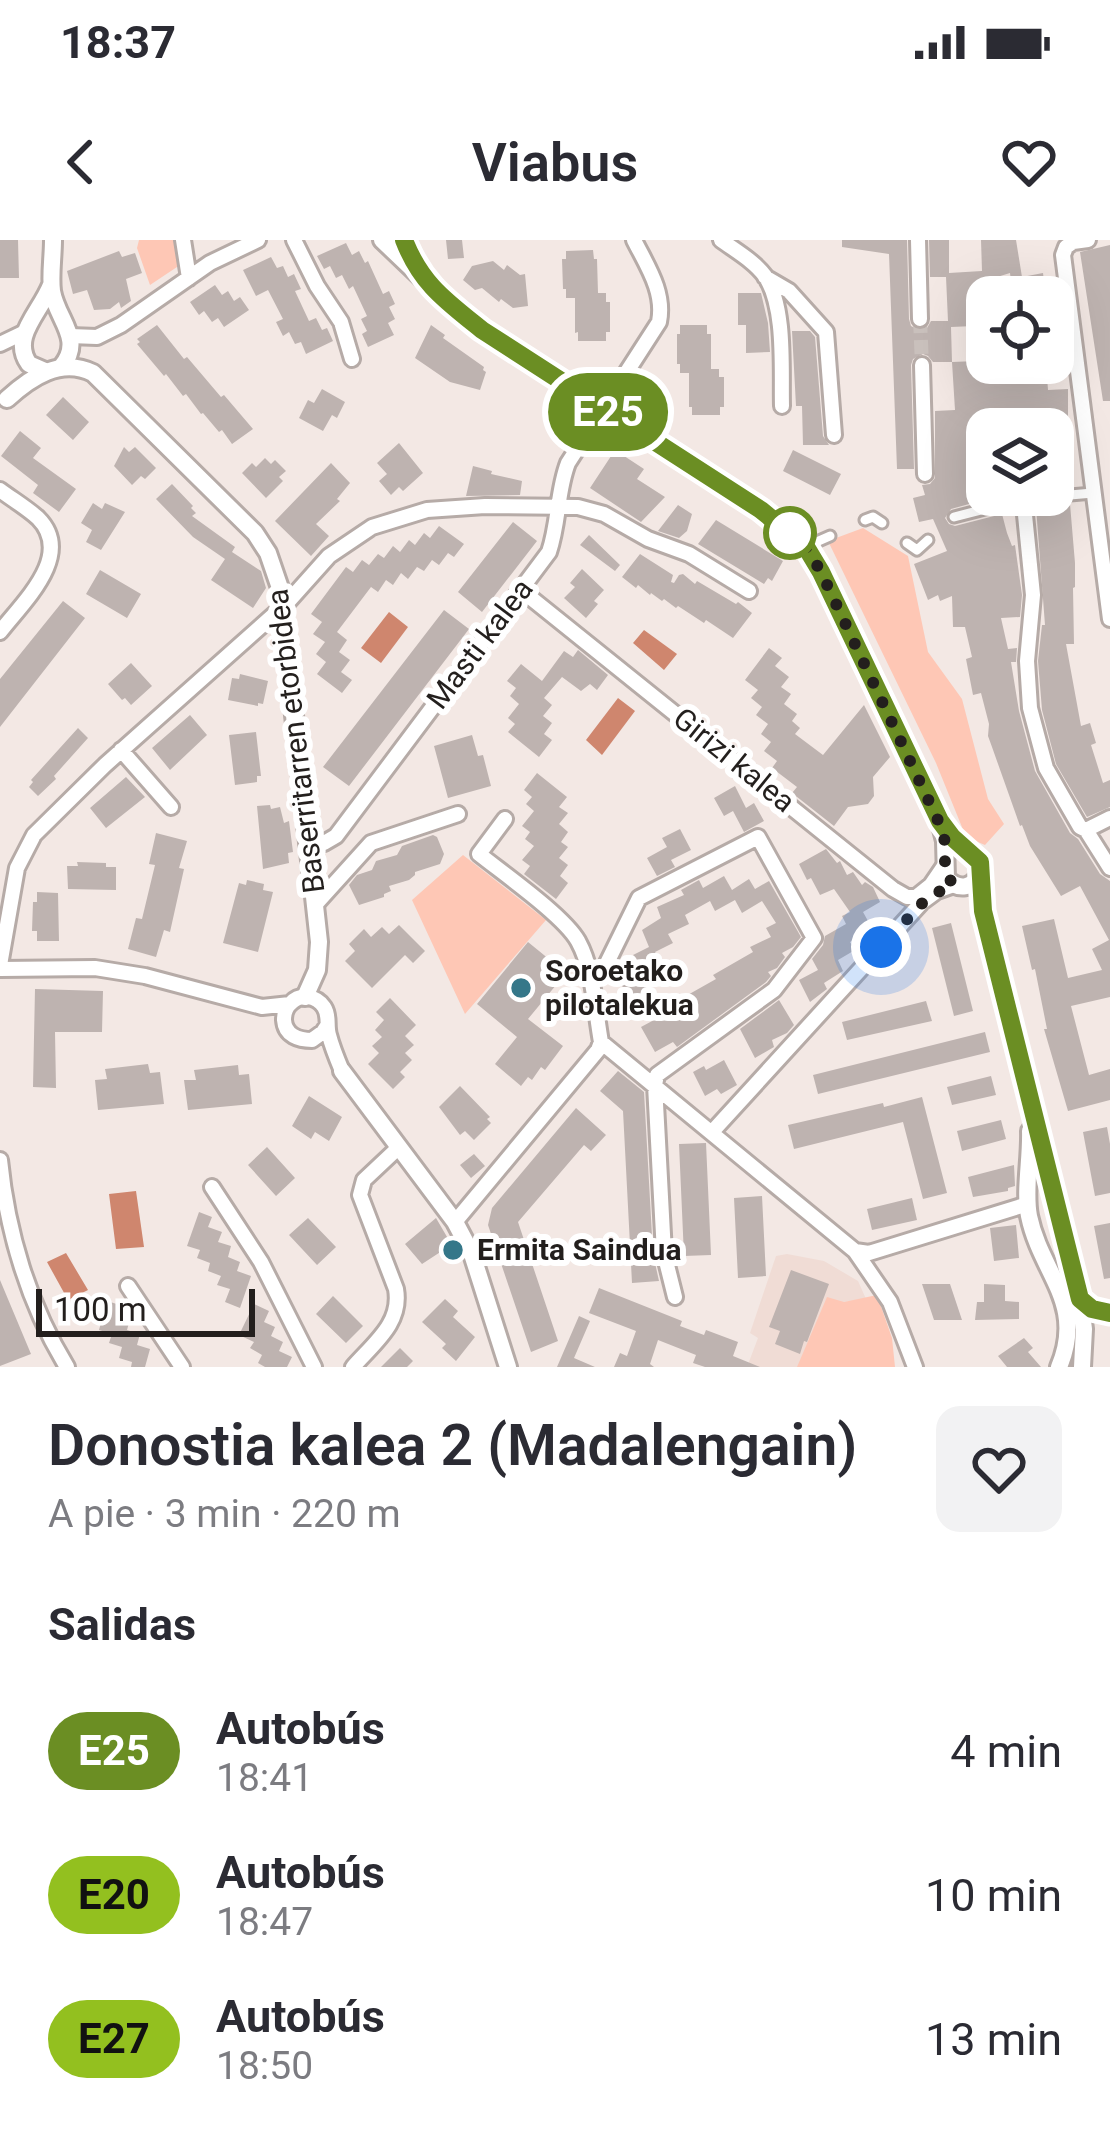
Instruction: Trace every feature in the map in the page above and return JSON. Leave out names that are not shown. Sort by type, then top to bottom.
[{"type":"street","points":[[3,403],[54,369],[72,349],[51,284],[53,240]]},
{"type":"street","points":[[183,240],[189,278]]},
{"type":"street","points":[[0,348],[44,320],[68,332],[97,337],[210,263],[258,240]]},
{"type":"street","points":[[294,240],[341,322],[352,358]]},
{"type":"street","points":[[382,240],[482,330],[761,510],[806,547],[940,821],[980,862],[983,911],[1080,1299],[1082,1367]]},
{"type":"street","points":[[404,240],[419,274]]},
{"type":"street","name":"Masti kalea","points":[[308,838],[324,843],[336,836],[549,552],[568,463],[659,322],[659,291],[634,240]]},
{"type":"street","points":[[722,240],[789,291],[826,332],[834,435]]},
{"type":"street","points":[[918,240],[920,319]]},
{"type":"street","points":[[1088,240],[1059,243],[1106,555],[1110,620]]},
{"type":"street","points":[[765,277],[778,312],[782,406]]},
{"type":"street","points":[[3,403],[18,380],[27,329],[51,284]]},
{"type":"street","points":[[0,348],[23,357]]},
{"type":"street","name":"Baserritarren etorbidea","points":[[23,357],[33,368],[78,366],[93,373],[248,524],[273,564],[282,608],[319,961],[314,980],[297,1000]]},
{"type":"street","points":[[922,365],[926,474]]},
{"type":"street","points":[[1074,489],[1110,477]]},
{"type":"street","points":[[0,490],[42,523],[51,545],[43,576],[0,632]]},
{"type":"street","points":[[342,1071],[328,1016],[315,999],[262,1007],[108,969],[0,967],[17,868],[34,835],[122,749],[282,608],[329,556],[373,527],[427,510],[560,505],[604,514],[647,539],[689,554],[749,591]]},
{"type":"street","points":[[954,518],[966,514]]},
{"type":"street","points":[[1026,516],[1033,595],[1027,661],[1030,708],[1046,768],[1110,868]]},
{"type":"street","points":[[865,520],[873,517],[882,524]]},
{"type":"street","points":[[806,547],[830,536]]},
{"type":"street","points":[[907,543],[917,550],[928,540]]},
{"type":"street","name":"Girizi kalea","points":[[521,590],[893,889],[916,897],[931,885],[945,862]]},
{"type":"street","points":[[122,749],[171,807]]},
{"type":"street","points":[[315,905],[371,843],[458,814]]},
{"type":"street","points":[[1086,830],[1110,818]]},
{"type":"street","points":[[455,1222],[601,1042],[577,938],[479,854],[505,819]]},
{"type":"street","points":[[940,821],[946,878],[973,897],[983,911]]},
{"type":"street","points":[[589,976],[602,971],[640,898],[758,837],[814,938],[774,990],[660,1071],[655,1085],[664,1253],[675,1297]]},
{"type":"street","points":[[945,862],[956,852],[967,851]]},
{"type":"street","points":[[715,1135],[922,902],[937,891],[974,883],[980,873]]},
{"type":"street","points":[[285,1027],[284,1015],[297,1000]]},
{"type":"street","points":[[262,1007],[291,1035],[342,1071],[455,1222],[472,1253],[508,1367]]},
{"type":"street","points":[[304,1041],[318,1037],[327,1026]]},
{"type":"street","points":[[601,1042],[856,1251],[890,1303],[915,1367]]},
{"type":"street","points":[[1027,1094],[1031,1222],[1066,1309],[1069,1332],[1059,1367]]},
{"type":"street","points":[[353,1367],[396,1317],[399,1304],[360,1195],[364,1180],[398,1148]]},
{"type":"street","points":[[0,1160],[18,1256],[61,1365]]},
{"type":"street","points":[[212,1187],[261,1262],[314,1367]]},
{"type":"street","points":[[856,1251],[869,1253],[1028,1204],[1056,1203]]},
{"type":"street","points":[[128,1286],[182,1367]]},
{"type":"street","points":[[1080,1299],[1092,1309],[1110,1313]]},
{"type":"shaded area","points":[[139,240],[180,240],[183,263],[150,285],[137,248]]},
{"type":"shaded area","points":[[863,528],[908,556],[928,652],[962,699],[988,799],[1004,824],[985,845],[966,837],[936,763],[828,541]]},
{"type":"shaded area","points":[[389,612],[408,627],[381,663],[361,648]]},
{"type":"shaded area","points":[[644,630],[677,654],[664,670],[633,643]]},
{"type":"shaded area","points":[[618,698],[635,711],[602,755],[586,740]]},
{"type":"shaded area","points":[[463,855],[546,920],[465,1014],[412,900]]},
{"type":"shaded area","points":[[136,1191],[144,1247],[116,1249],[109,1194]]},
{"type":"shaded area","points":[[66,1253],[88,1290],[68,1300],[47,1262]]},
{"type":"shaded area","points":[[776,1256],[824,1261],[858,1281],[866,1299],[844,1302],[798,1367],[747,1367],[758,1338],[750,1333]]},
{"type":"shaded area","points":[[877,1295],[892,1338],[895,1367],[797,1367],[827,1297],[844,1302]]},
{"type":"building","points":[[0,240],[18,240],[19,278],[0,278]]},
{"type":"building","points":[[446,240],[462,240],[464,258],[448,259]]},
{"type":"building","points":[[842,240],[907,240],[909,319],[919,330],[931,321],[948,321],[946,277],[930,277],[929,240],[949,240],[949,273],[982,271],[981,240],[1016,240],[1022,276],[966,276],[966,326],[951,327],[952,362],[933,362],[923,354],[913,359],[914,469],[897,469],[889,254],[842,247]]},
{"type":"building","points":[[346,243],[352,255],[359,251],[368,261],[383,294],[389,291],[395,304],[389,307],[395,319],[388,323],[394,335],[368,347],[361,319],[367,316],[353,286],[349,289],[342,275],[336,278],[330,266],[324,269],[317,256]]},
{"type":"building","points":[[1110,245],[1110,401],[1103,401],[1080,252]]},
{"type":"building","points":[[593,250],[598,293],[606,293],[606,302],[610,302],[610,332],[606,332],[606,341],[578,341],[575,298],[566,298],[563,289],[562,259],[566,251]]},
{"type":"building","points":[[119,251],[122,257],[135,253],[142,273],[126,279],[131,301],[121,308],[119,302],[110,309],[94,310],[87,290],[73,294],[67,271]]},
{"type":"building","points":[[271,257],[288,277],[294,274],[301,289],[295,291],[309,321],[316,318],[333,341],[306,354],[289,332],[283,336],[276,322],[283,319],[268,290],[256,296],[243,270]]},
{"type":"building","points":[[493,261],[504,270],[507,265],[525,274],[528,306],[513,308],[463,280],[472,266]]},
{"type":"building","points":[[215,285],[222,295],[228,291],[234,301],[240,297],[249,310],[224,327],[204,311],[199,315],[190,302]]},
{"type":"building","points":[[738,293],[761,293],[770,352],[746,353],[746,325],[738,325]]},
{"type":"building","points":[[157,325],[253,429],[232,444],[164,376],[137,344],[137,339]]},
{"type":"building","points":[[431,325],[484,367],[480,390],[450,382],[415,358]]},
{"type":"building","points":[[680,325],[707,325],[707,334],[711,334],[711,369],[719,369],[719,377],[724,377],[720,415],[692,415],[689,373],[680,373],[677,364]]},
{"type":"building","points":[[792,331],[810,331],[815,337],[823,436],[829,445],[803,445]]},
{"type":"building","points":[[966,361],[966,384],[1048,384],[1048,390],[1068,389],[1068,408],[966,408],[966,505],[951,509],[945,518],[955,526],[1003,516],[1015,545],[1022,595],[1020,617],[1001,618],[1008,649],[1017,648],[1016,662],[1011,662],[1035,771],[1070,833],[1110,881],[1110,997],[1071,1006],[1089,1075],[1110,1069],[1110,1100],[1068,1111],[1022,926],[1054,919],[1068,978],[1102,970],[1092,949],[1109,940],[1080,886],[1061,896],[1030,846],[988,736],[981,693],[973,695],[965,627],[953,627],[952,596],[928,600],[914,564],[947,551],[933,519],[919,522],[913,498],[925,495],[922,485],[935,478],[935,411],[955,410],[952,362]]},
{"type":"building","points":[[322,389],[345,402],[323,431],[299,418],[308,400],[314,403]]},
{"type":"building","points":[[63,397],[89,422],[73,440],[46,415]]},
{"type":"building","points":[[20,431],[41,448],[33,458],[76,489],[59,512],[33,493],[38,485],[1,456]]},
{"type":"building","points":[[399,443],[423,473],[391,495],[379,481],[387,474],[377,463]]},
{"type":"building","points":[[124,447],[129,452],[135,447],[156,468],[132,485],[114,466]]},
{"type":"building","points":[[615,450],[644,469],[637,479],[665,497],[641,522],[590,488]]},
{"type":"building","points":[[793,450],[841,474],[830,495],[783,471]]},
{"type":"building","points":[[265,458],[286,471],[266,498],[242,473]]},
{"type":"building","points":[[331,463],[350,483],[340,501],[316,524],[329,536],[311,556],[275,521]]},
{"type":"building","points":[[473,466],[522,481],[520,495],[466,496]]},
{"type":"building","points":[[172,484],[193,506],[196,513],[192,516],[261,571],[266,588],[253,608],[211,580],[225,559],[193,537],[156,499]]},
{"type":"building","points":[[93,503],[125,512],[101,550],[86,542],[92,530],[81,523]]},
{"type":"building","points":[[678,505],[692,514],[687,531],[679,538],[658,531]]},
{"type":"building","points":[[1037,516],[1071,516],[1074,644],[1066,644],[1081,726],[1090,723],[1096,743],[1091,745],[1103,783],[1110,780],[1110,807],[1087,817],[1056,764],[1042,710],[1038,661],[1045,625]]},
{"type":"building","points":[[716,520],[783,561],[772,581],[768,578],[764,584],[698,544]]},
{"type":"building","points":[[513,522],[537,541],[482,612],[458,592]]},
{"type":"building","points":[[439,526],[464,544],[454,557],[448,553],[439,565],[432,560],[424,571],[417,567],[408,579],[401,573],[393,585],[386,580],[378,592],[371,587],[337,632],[347,640],[339,652],[350,660],[341,672],[352,680],[342,693],[317,674],[326,662],[316,654],[325,642],[313,634],[322,622],[311,614],[346,567],[353,572],[362,560],[369,565],[378,554],[384,558],[393,546],[400,552],[409,540],[415,545],[424,533],[430,538]]},
{"type":"building","points":[[589,535],[620,565],[615,571],[580,545]]},
{"type":"building","points":[[640,554],[673,575],[671,582],[683,574],[752,613],[733,638],[706,620],[636,588],[622,577]]},
{"type":"building","points":[[582,569],[604,590],[586,618],[564,598]]},
{"type":"building","points":[[100,570],[141,594],[127,618],[86,594]]},
{"type":"building","points":[[63,601],[85,618],[0,727],[0,679]]},
{"type":"building","points":[[444,610],[469,629],[349,786],[323,767]]},
{"type":"building","points":[[769,648],[782,658],[775,666],[789,677],[781,687],[791,694],[784,704],[797,714],[792,721],[800,728],[795,734],[823,755],[864,705],[890,757],[873,777],[874,796],[868,804],[848,807],[834,826],[792,793],[797,787],[772,768],[777,761],[764,751],[771,742],[761,734],[768,724],[756,715],[762,707],[751,698],[758,690],[745,680]]},
{"type":"building","points":[[578,650],[608,675],[597,690],[590,684],[581,691],[562,677],[544,698],[552,705],[543,716],[552,723],[544,734],[552,740],[539,757],[508,732],[515,724],[508,718],[519,704],[510,696],[516,688],[507,681],[521,664],[542,681],[564,651],[573,657]]},
{"type":"building","points":[[131,663],[152,686],[131,705],[108,684]]},
{"type":"building","points":[[240,674],[268,681],[263,704],[228,700],[232,678],[239,679]]},
{"type":"building","points":[[190,715],[207,735],[170,770],[152,748]]},
{"type":"building","points":[[78,728],[88,738],[38,796],[29,787],[31,780]]},
{"type":"building","points":[[256,732],[261,776],[257,782],[235,785],[229,735]]},
{"type":"building","points":[[472,735],[491,786],[448,798],[434,746]]},
{"type":"building","points":[[537,773],[567,797],[559,807],[568,813],[559,824],[568,832],[561,842],[568,847],[559,858],[568,865],[560,876],[568,883],[556,899],[524,874],[530,866],[522,860],[534,846],[525,839],[530,832],[522,826],[534,811],[526,804],[532,797],[524,790]]},
{"type":"building","points":[[126,777],[145,797],[106,828],[90,808]]},
{"type":"building","points":[[735,786],[746,808],[754,803],[764,821],[744,832],[733,811],[724,816],[714,798]]},
{"type":"building","points":[[270,805],[271,809],[280,807],[284,823],[289,821],[293,852],[288,853],[289,863],[263,869],[257,806]]},
{"type":"building","points":[[680,829],[691,850],[671,860],[675,867],[657,876],[647,858],[667,847],[662,838]]},
{"type":"building","points":[[156,833],[187,841],[170,932],[164,930],[156,957],[128,949],[136,918],[142,919],[155,865],[149,864]]},
{"type":"building","points":[[433,835],[444,854],[440,864],[389,886],[391,891],[384,897],[359,905],[349,885],[357,875],[372,870],[376,861],[397,855],[402,846]]},
{"type":"building","points":[[826,849],[847,875],[853,872],[862,885],[873,887],[880,902],[863,912],[873,930],[850,942],[855,950],[838,960],[843,971],[824,983],[827,989],[810,1002],[799,980],[818,970],[812,959],[825,936],[846,924],[842,916],[850,912],[834,889],[820,895],[799,864]]},
{"type":"building","points":[[77,862],[116,867],[116,890],[68,889],[67,866],[78,866]]},
{"type":"building","points":[[724,876],[732,890],[749,879],[755,889],[769,881],[801,937],[782,953],[785,957],[768,972],[771,976],[766,982],[677,1047],[673,1042],[655,1052],[641,1027],[680,1006],[677,1001],[716,979],[713,975],[771,937],[766,928],[776,923],[762,901],[742,913],[735,900],[715,911],[710,901],[685,915],[689,924],[668,934],[673,943],[655,952],[665,969],[646,977],[651,991],[630,1001],[617,976],[640,963],[633,955],[649,947],[642,930],[661,918],[657,907],[684,895],[681,890],[699,880],[703,888]]},
{"type":"building","points":[[247,880],[273,892],[258,952],[223,943],[239,883],[246,885]]},
{"type":"building","points":[[37,892],[58,893],[59,941],[37,941],[37,931],[32,931]]},
{"type":"building","points":[[951,923],[973,1011],[954,1016],[932,928]]},
{"type":"building","points":[[399,925],[425,951],[413,963],[405,955],[372,988],[345,961],[355,951],[349,944],[364,929],[371,937],[382,927],[389,934]]},
{"type":"building","name":"Soroetako pilotalekua","points":[[528,942],[566,973],[528,1019],[563,1046],[545,1070],[541,1067],[521,1086],[495,1064],[517,1037],[477,1004]]},
{"type":"building","points":[[35,989],[103,991],[102,1032],[55,1032],[56,1088],[33,1087]]},
{"type":"building","points":[[390,998],[416,1025],[405,1036],[414,1045],[405,1053],[412,1060],[393,1089],[368,1064],[379,1053],[372,1046],[382,1037],[375,1030],[384,1020],[376,1012]]},
{"type":"building","points":[[779,1000],[794,1025],[772,1040],[774,1047],[755,1058],[740,1029]]},
{"type":"building","points":[[926,1001],[932,1021],[847,1040],[842,1022]]},
{"type":"building","points":[[985,1032],[990,1052],[818,1094],[813,1075]]},
{"type":"building","points":[[724,1060],[737,1085],[705,1096],[693,1072]]},
{"type":"building","points":[[148,1064],[150,1073],[160,1072],[164,1104],[98,1110],[95,1080],[107,1079],[105,1069]]},
{"type":"building","points":[[238,1065],[239,1075],[249,1074],[252,1104],[188,1110],[184,1080],[196,1080],[194,1070]]},
{"type":"building","points":[[618,1071],[644,1092],[653,1254],[659,1281],[632,1283],[623,1111],[600,1091]]},
{"type":"building","points":[[991,1076],[996,1095],[952,1105],[947,1087]]},
{"type":"building","points":[[460,1086],[490,1117],[491,1123],[474,1140],[465,1131],[460,1135],[439,1107]]},
{"type":"building","points":[[309,1096],[342,1117],[329,1141],[315,1132],[311,1139],[292,1126]]},
{"type":"building","points":[[922,1097],[947,1193],[923,1199],[903,1122],[794,1149],[788,1125]]},
{"type":"building","points":[[576,1108],[606,1135],[591,1151],[584,1145],[518,1222],[558,1341],[531,1352],[488,1225],[492,1208]]},
{"type":"building","points":[[1001,1120],[1006,1139],[962,1151],[957,1131]]},
{"type":"building","points":[[1107,1127],[1110,1193],[1095,1196],[1083,1132]]},
{"type":"building","points":[[706,1143],[711,1255],[684,1256],[679,1144]]},
{"type":"building","points":[[267,1147],[295,1178],[276,1196],[248,1165]]},
{"type":"building","points":[[474,1154],[485,1166],[471,1178],[460,1165]]},
{"type":"building","points":[[1014,1165],[1015,1186],[973,1197],[968,1177]]},
{"type":"building","points":[[762,1196],[766,1276],[738,1278],[734,1198]]},
{"type":"building","points":[[912,1198],[917,1220],[872,1230],[867,1209]]},
{"type":"building","points":[[199,1212],[212,1217],[208,1227],[222,1232],[218,1242],[231,1246],[228,1257],[240,1262],[237,1271],[251,1276],[240,1308],[225,1302],[230,1289],[217,1285],[221,1276],[208,1271],[210,1263],[197,1258],[200,1250],[187,1246]]},
{"type":"building","points":[[308,1218],[336,1247],[317,1265],[289,1235]]},
{"type":"building","points":[[436,1218],[457,1254],[451,1258],[445,1249],[422,1264],[405,1244]]},
{"type":"building","points":[[1110,1223],[1110,1278],[1104,1279],[1094,1226]]},
{"type":"building","points":[[1016,1225],[1019,1258],[994,1261],[990,1228]]},
{"type":"building","points":[[791,1270],[829,1284],[800,1354],[775,1344],[780,1331],[769,1327]]},
{"type":"building","points":[[0,1280],[31,1354],[0,1366]]},
{"type":"building","points":[[922,1284],[950,1284],[962,1320],[934,1320]]},
{"type":"building","points":[[984,1284],[1005,1285],[1005,1301],[1019,1302],[1019,1319],[975,1320],[977,1302],[984,1302]]},
{"type":"building","points":[[599,1288],[682,1321],[680,1326],[738,1342],[733,1356],[760,1367],[705,1367],[693,1363],[696,1355],[658,1340],[650,1364],[654,1367],[614,1367],[620,1353],[627,1356],[636,1331],[589,1313]]},
{"type":"building","points":[[333,1296],[363,1326],[346,1343],[316,1314]]},
{"type":"building","points":[[445,1299],[458,1311],[453,1317],[475,1337],[456,1361],[442,1348],[446,1344],[422,1322]]},
{"type":"building","points":[[107,1301],[120,1305],[117,1315],[130,1319],[127,1330],[140,1334],[137,1345],[150,1349],[145,1367],[131,1367],[132,1362],[119,1358],[122,1347],[109,1343],[112,1334],[99,1330]]},
{"type":"building","points":[[254,1304],[269,1311],[264,1322],[275,1327],[271,1336],[283,1342],[279,1351],[292,1357],[287,1367],[258,1363],[262,1355],[250,1348],[254,1342],[239,1335]]},
{"type":"building","points":[[579,1316],[590,1321],[574,1358],[595,1367],[557,1367]]},
{"type":"building","points":[[1024,1338],[1033,1348],[1028,1352],[1041,1367],[1007,1367],[998,1356]]},
{"type":"building","points":[[400,1348],[413,1361],[407,1367],[381,1367]]},
{"type":"tunnel","points":[[920,319],[922,365]]},
{"type":"bus line","name":"E25","points":[[404,240],[419,274],[482,330],[761,510],[806,547],[940,821],[980,862],[983,911],[1080,1299],[1092,1309],[1110,1313]]},
{"type":"place","name":"Soroetako pilotalekua","points":[[521,988]]},
{"type":"place","name":"Ermita Saindua","points":[[453,1250]]},
{"type":"route","points":[[790,533],[806,547],[821,572],[943,831],[944,872],[954,885],[929,896],[881,947]]}]
